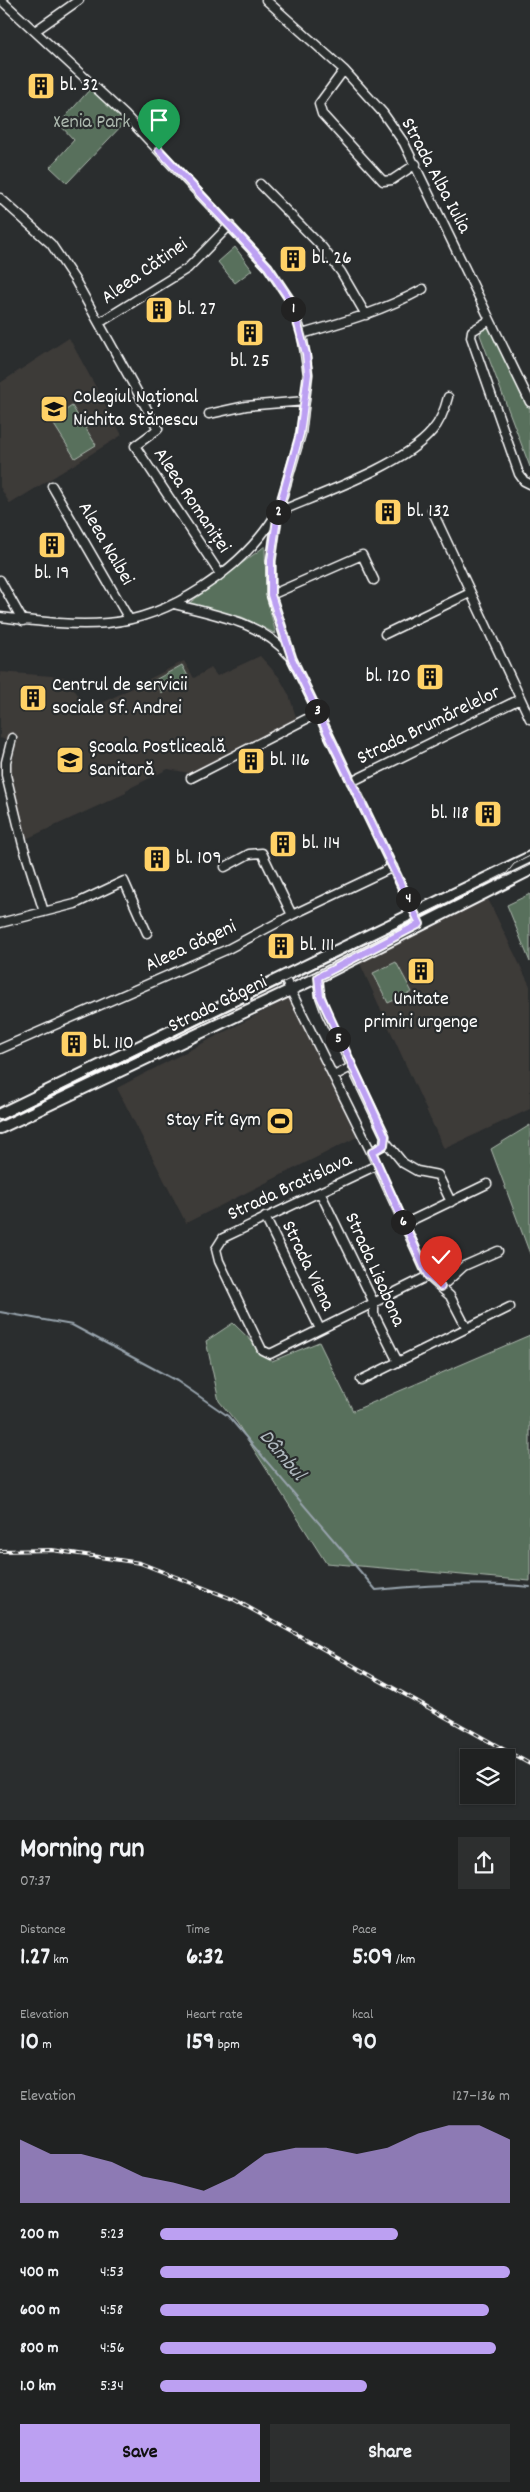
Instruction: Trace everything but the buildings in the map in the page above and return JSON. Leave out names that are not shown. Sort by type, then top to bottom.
[{"type":"main road","name":"Strada Găgeni","points":[[0,1113],[530,857]]},
{"type":"main road","name":"Strada Găgeni","points":[[0,1128],[318,977],[530,870]]},
{"type":"street","points":[[35,30],[79,0]]},
{"type":"street","name":"Strada Alba Iulia","points":[[266,0],[344,70],[383,113],[404,143],[416,164],[530,402]]},
{"type":"street","points":[[2,3],[35,30],[125,115],[230,225],[279,282],[290,300],[302,334],[308,374],[300,434],[278,512],[271,560],[271,595],[292,659],[420,924]]},
{"type":"street","points":[[344,70],[319,104],[322,114],[383,181],[392,180],[416,164]]},
{"type":"street","points":[[260,184],[322,247],[341,272],[366,315]]},
{"type":"street","name":"Aleea Cătinei","points":[[0,198],[51,244],[75,280],[158,429],[135,446]]},
{"type":"street","name":"Aleea Cătinei","points":[[99,323],[188,268],[230,225]]},
{"type":"street","points":[[302,334],[366,315],[398,303],[423,289]]},
{"type":"street","points":[[490,320],[472,331],[470,337],[519,474],[524,481],[530,484]]},
{"type":"street","points":[[0,617],[23,621],[106,623],[151,614],[174,604],[220,574],[265,532],[278,512],[407,453],[432,432],[440,421],[448,397]]},
{"type":"street","points":[[209,414],[246,406],[305,400]]},
{"type":"street","name":"Aleea Romaniței","points":[[135,446],[220,574]]},
{"type":"street","name":"Aleea Nalbei","points":[[52,486],[129,619]]},
{"type":"street","name":"Strada Brumărelelor","points":[[432,510],[530,719]]},
{"type":"street","points":[[271,595],[362,555],[374,580]]},
{"type":"street","points":[[0,580],[23,621]]},
{"type":"street","points":[[385,634],[470,592]]},
{"type":"street","points":[[174,604],[246,624],[275,641],[292,659]]},
{"type":"street","name":"Strada Brumărelelor","points":[[351,782],[520,699]]},
{"type":"street","points":[[191,778],[318,713]]},
{"type":"street","points":[[12,738],[6,762],[6,775],[23,845],[44,912]]},
{"type":"street","points":[[224,867],[249,854],[262,853],[292,915]]},
{"type":"street","name":"Aleea Găgeni","points":[[0,1050],[228,950],[292,915],[393,867]]},
{"type":"street","points":[[0,923],[75,904],[124,881],[146,933]]},
{"type":"street","points":[[284,977],[372,1152],[428,1276],[450,1296],[466,1327]]},
{"type":"street","points":[[318,977],[320,996],[326,1013],[385,1136],[386,1142],[403,1163],[417,1171],[438,1175],[451,1202]]},
{"type":"street","points":[[334,1076],[351,1067]]},
{"type":"street","points":[[372,1152],[386,1142]]},
{"type":"street","name":"Strada Bratislava","points":[[320,1329],[270,1354],[262,1350],[219,1261],[216,1248],[223,1238],[377,1165]]},
{"type":"street","points":[[404,1224],[487,1184]]},
{"type":"street","name":"Strada Lisabona","points":[[320,1192],[374,1303],[374,1314],[398,1362]]},
{"type":"street","name":"Strada Viena","points":[[265,1217],[320,1329]]},
{"type":"street","points":[[441,1287],[464,1266],[498,1251]]},
{"type":"street","points":[[320,1329],[428,1276]]},
{"type":"street","points":[[361,1380],[510,1307]]},
{"type":"shaded area","name":"Colegiul Național Nichita Stănescu","points":[[69,338],[122,435],[10,504],[0,487],[0,383]]},
{"type":"shaded area","points":[[260,656],[279,677],[289,695],[297,720],[189,773],[168,769],[126,790],[126,793],[26,839],[9,778],[16,743],[0,738],[0,672],[65,677],[89,710],[184,661],[194,678],[211,668],[217,676]]},
{"type":"shaded area","points":[[487,897],[530,986],[530,1109],[444,1149],[358,959]]},
{"type":"shaded area","points":[[289,998],[357,1137],[186,1223],[117,1088]]},
{"type":"green space","name":"Xenia Park","points":[[91,88],[127,120],[67,183],[50,167],[74,140],[59,124]]},
{"type":"green space","points":[[235,247],[252,270],[235,283],[218,262]]},
{"type":"green space","points":[[492,324],[530,396],[530,467],[480,335],[482,328]]},
{"type":"green space","points":[[72,406],[96,445],[75,458],[51,420]]},
{"type":"green space","points":[[265,546],[266,595],[276,634],[242,617],[188,604]]},
{"type":"green space","points":[[182,665],[189,678],[162,693],[155,680]]},
{"type":"green space","points":[[530,894],[530,962],[507,905]]},
{"type":"green space","points":[[396,962],[412,992],[388,1003],[373,973]]},
{"type":"green space","points":[[530,1125],[530,1254],[491,1149]]},
{"type":"green space","points":[[233,1323],[272,1361],[319,1342],[353,1411],[530,1335],[530,1581],[326,1563],[237,1423],[219,1401],[206,1341]]},
{"type":"waterway","name":"Dâmbul","points":[[0,1312],[72,1325],[177,1381],[228,1416],[376,1590],[453,1585],[530,1587]]},
{"type":"tram line","points":[[0,1120],[479,887],[507,873],[514,864],[530,856]]},
{"type":"tram line","points":[[506,877],[530,865]]},
{"type":"railway","points":[[0,1551],[52,1550],[140,1563],[235,1600],[530,1764]]},
{"type":"place","name":"bl. 32","points":[[41,86]]},
{"type":"place","name":"bl. 26","points":[[293,259]]},
{"type":"place","name":"bl. 27","points":[[159,310]]},
{"type":"place","name":"bl. 25","points":[[250,333]]},
{"type":"place","name":"Colegiul Național Nichita Stănescu","points":[[54,409]]},
{"type":"place","name":"bl. 132","points":[[388,512]]},
{"type":"place","name":"bl. 19","points":[[52,545]]},
{"type":"place","name":"bl. 120","points":[[430,677]]},
{"type":"place","name":"Centrul de servicii sociale Sf. Andrei","points":[[33,698]]},
{"type":"place","name":"Școala Postliceală Sanitară","points":[[70,760]]},
{"type":"place","name":"bl. 116","points":[[251,761]]},
{"type":"place","name":"bl. 118","points":[[488,814]]},
{"type":"place","name":"bl. 114","points":[[283,844]]},
{"type":"place","name":"bl. 109","points":[[157,859]]},
{"type":"place","name":"bl. 111","points":[[281,946]]},
{"type":"place","name":"Unitate primiri urgenge","points":[[421,971]]},
{"type":"place","name":"bl. 110","points":[[74,1044]]},
{"type":"place","name":"Stay Fit Gym","points":[[280,1121]]},
{"type":"route","points":[[159,150],[268,267],[290,300],[302,334],[308,374],[306,393],[300,434],[278,512],[271,560],[271,595],[292,659],[420,924],[318,977],[320,996],[351,1067],[385,1136],[386,1142],[384,1145],[372,1152],[428,1276],[441,1287]]}]
